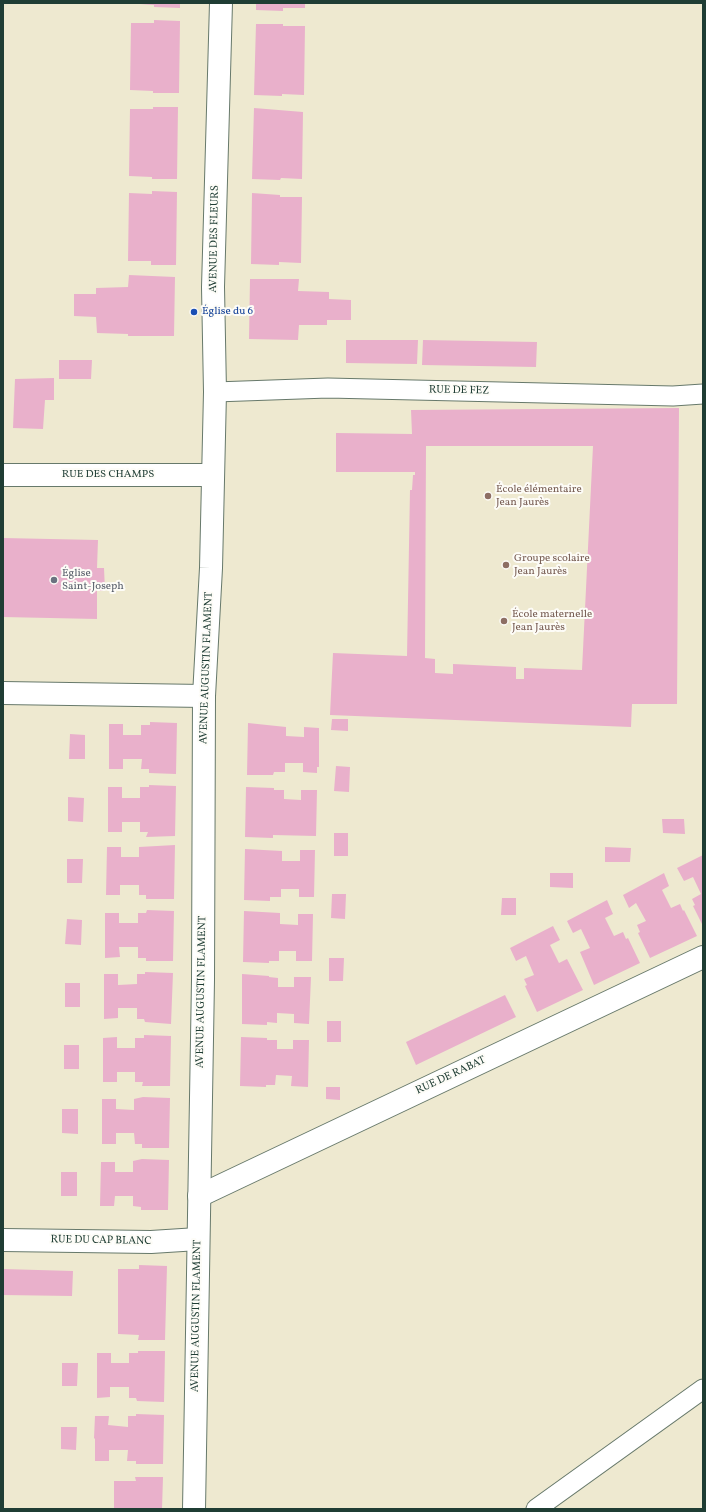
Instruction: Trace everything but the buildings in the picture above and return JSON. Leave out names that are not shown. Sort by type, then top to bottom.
[{"type":"street","name":"AVENUE DES FLEURS","points":[[213,475],[215,392],[214,288],[221,3]]},
{"type":"street","name":"RUE DES CHAMPS","points":[[3,475],[213,475]]},
{"type":"street","name":"AVENUE AUGUSTIN FLAMENT","points":[[194,1509],[203,980],[204,696],[211,568],[213,475]]},
{"type":"street","points":[[3,693],[204,696]]},
{"type":"street","name":"RUE DE RABAT","points":[[199,1196],[703,957]]},
{"type":"street","name":"RUE DU CAP BLANC","points":[[3,1240],[151,1242],[198,1239]]},
{"type":"lane","name":"RUE DE FEZ","points":[[215,392],[328,388],[673,396],[703,394]]},
{"type":"lane","points":[[536,1509],[703,1390]]},
{"type":"place","name":"Église du 6","points":[[194,312]]},
{"type":"place","name":"École élémentaire Jean Jaurès","points":[[488,496]]},
{"type":"place","name":"Groupe scolaire Jean Jaurès","points":[[506,565]]},
{"type":"place","name":"Église Saint-Joseph","points":[[54,580]]},
{"type":"place","name":"École maternelle Jean Jaurès","points":[[504,621]]}]
